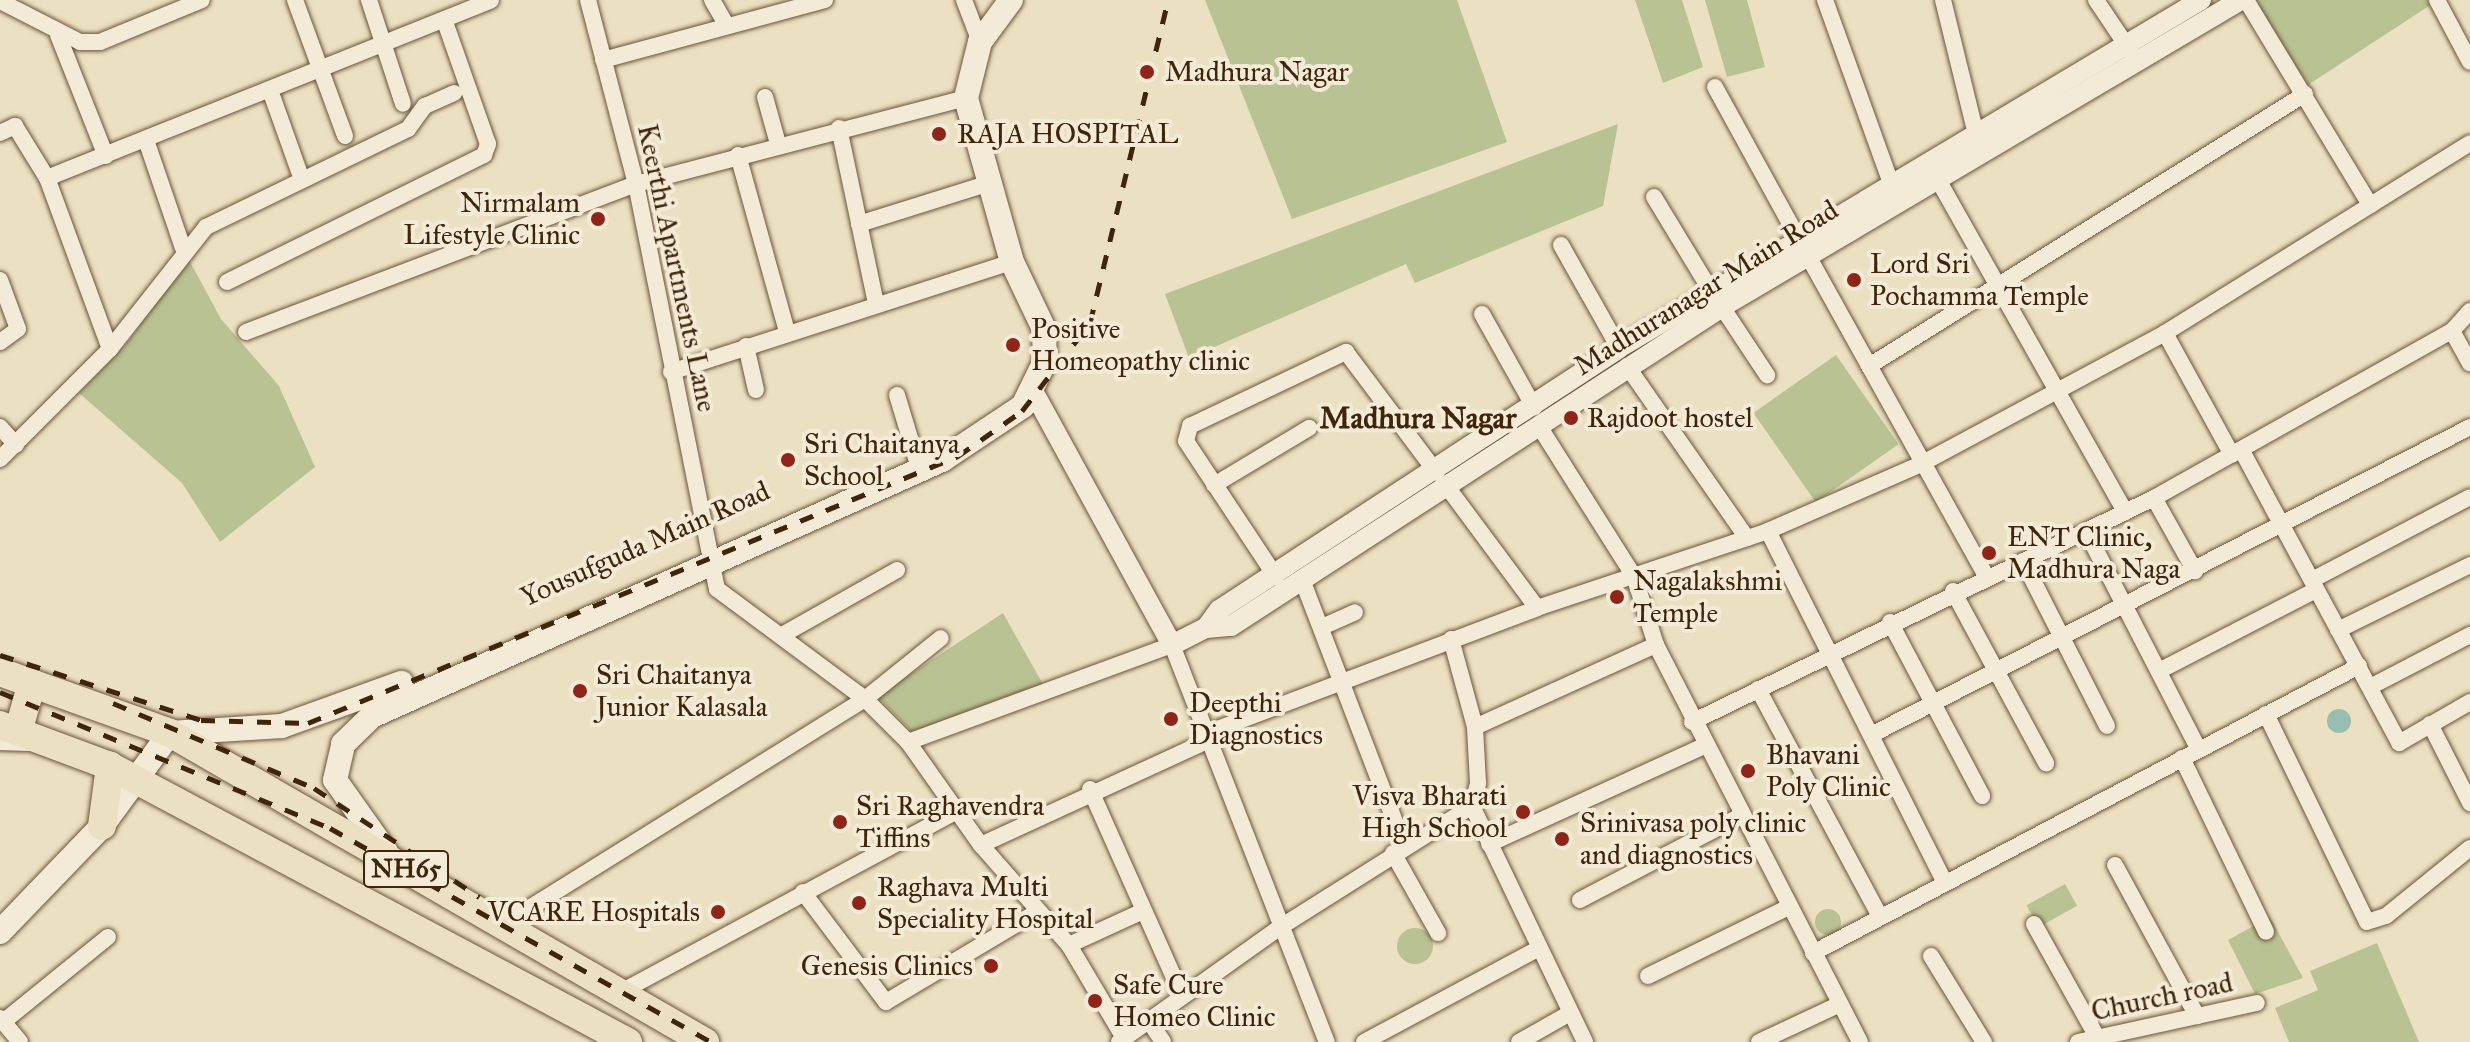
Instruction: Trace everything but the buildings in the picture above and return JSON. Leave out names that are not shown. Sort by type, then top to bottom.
[{"type":"highway","name":"NH65","points":[[0,672],[170,733],[705,1042]]},
{"type":"highway","points":[[6,733],[32,683]]},
{"type":"highway","name":"NH65","points":[[6,733],[46,742],[121,772],[628,1042]]},
{"type":"highway","points":[[102,826],[121,772]]},
{"type":"main road","name":"Yousufguda Main Road","points":[[170,733],[282,726],[334,713],[969,447],[1005,424],[1033,391],[1047,345],[1016,272],[987,184],[966,98],[980,42],[1011,0]]},
{"type":"main road","name":"Yousufguda Main Road","points":[[395,862],[361,825],[335,780],[355,729],[389,706],[916,458],[982,423],[1024,376],[1031,353],[1016,297],[1016,272]]},
{"type":"main road","points":[[121,772],[170,733]]},
{"type":"main road","points":[[0,932],[102,826]]},
{"type":"street","points":[[6,2],[58,35],[100,42],[202,0]]},
{"type":"street","points":[[295,0],[345,136]]},
{"type":"street","points":[[369,0],[403,104]]},
{"type":"street","points":[[47,178],[445,22],[491,0]]},
{"type":"street","name":"Keerthi Apartments Lane","points":[[588,0],[636,184],[671,372],[711,555],[731,602],[784,634],[865,699],[908,742],[981,845],[1069,945],[1122,1040]]},
{"type":"street","points":[[712,0],[727,26]]},
{"type":"street","points":[[603,60],[805,2],[825,0]]},
{"type":"street","points":[[964,0],[980,42]]},
{"type":"street","points":[[1825,0],[1892,186]]},
{"type":"street","points":[[1943,0],[1976,134]]},
{"type":"street","points":[[2096,0],[2132,54]]},
{"type":"street","name":"Madhuranagar Main Road","points":[[1172,645],[1206,628],[1231,626],[1303,582],[1442,481],[1623,357],[2132,54],[2201,0]]},
{"type":"street","points":[[2244,0],[2305,94],[2370,205]]},
{"type":"street","name":"Madhuranagar Main Road","points":[[1804,248],[1892,186],[1934,171],[1976,134],[2244,0]]},
{"type":"street","points":[[2437,0],[2470,62]]},
{"type":"street","points":[[227,282],[484,155],[488,144],[445,22]]},
{"type":"street","points":[[58,35],[106,156]]},
{"type":"street","points":[[1715,87],[1921,464],[1986,576]]},
{"type":"street","points":[[270,90],[301,177]]},
{"type":"street","points":[[0,459],[110,349],[183,248],[206,227],[301,177],[408,129],[425,106],[454,93]]},
{"type":"street","points":[[1869,366],[2003,286],[2305,94]]},
{"type":"street","points":[[765,97],[778,144]]},
{"type":"street","points":[[246,332],[636,184],[839,128],[966,98]]},
{"type":"street","points":[[0,133],[15,126],[47,178],[110,349]]},
{"type":"street","points":[[839,128],[876,304]]},
{"type":"street","points":[[146,140],[183,248]]},
{"type":"street","points":[[981,845],[1090,789],[1344,679],[1537,608],[1768,531],[1921,464],[2165,333],[2470,143]]},
{"type":"street","points":[[738,155],[787,332]]},
{"type":"street","points":[[1934,171],[2003,286],[2125,512]]},
{"type":"street","points":[[859,224],[987,184]]},
{"type":"street","points":[[1654,197],[1767,375]]},
{"type":"street","points":[[1561,245],[1623,357],[1747,538]]},
{"type":"street","points":[[671,372],[876,304],[1016,272]]},
{"type":"street","points":[[0,280],[18,329],[0,342]]},
{"type":"street","points":[[1692,722],[1953,591],[2154,498],[2452,331],[2470,311]]},
{"type":"street","points":[[1482,314],[1537,416],[1634,576],[1656,645],[1692,722],[1860,1042]]},
{"type":"street","points":[[2452,331],[2470,363]]},
{"type":"street","points":[[2165,333],[2284,526],[2399,743],[2470,702]]},
{"type":"street","points":[[746,346],[756,390]]},
{"type":"street","points":[[1276,577],[1186,441],[1190,426],[1346,352],[1537,608]]},
{"type":"street","points":[[1033,391],[1172,645],[1279,928],[1327,1042]]},
{"type":"street","points":[[897,395],[916,458]]},
{"type":"street","points":[[0,427],[16,445]]},
{"type":"street","points":[[1873,734],[2284,526],[2470,427]]},
{"type":"street","points":[[1214,485],[1309,428]]},
{"type":"street","name":"Madhuranagar Main Road","points":[[1206,628],[1219,610],[1442,481]]},
{"type":"street","points":[[2159,671],[2470,497]]},
{"type":"street","points":[[2154,498],[2195,571]]},
{"type":"street","points":[[1768,531],[1873,734],[1945,883]]},
{"type":"street","points":[[2086,531],[2199,750]]},
{"type":"street","points":[[2023,561],[2107,726]]},
{"type":"street","points":[[2338,630],[2470,565]]},
{"type":"street","points":[[784,634],[897,570]]},
{"type":"street","points":[[1303,582],[1344,679],[1398,849],[1438,933]]},
{"type":"street","points":[[1953,591],[2046,763]]},
{"type":"street","points":[[1322,627],[1355,612]]},
{"type":"street","points":[[1890,622],[1982,796]]},
{"type":"street","points":[[2370,687],[2470,635]]},
{"type":"street","points":[[502,925],[865,699],[941,638]]},
{"type":"street","points":[[1451,639],[1475,727],[1478,783],[1472,806],[1585,1042]]},
{"type":"street","points":[[908,742],[1172,645]]},
{"type":"street","points":[[1475,727],[1656,645]]},
{"type":"street","points":[[1813,953],[2359,666]]},
{"type":"street","points":[[1758,689],[1880,917]]},
{"type":"street","points":[[2266,714],[2367,922],[2386,916],[2470,848]]},
{"type":"street","points":[[2430,724],[2462,768],[2470,803]]},
{"type":"street","points":[[1489,844],[1704,746]]},
{"type":"street","points":[[2182,758],[2266,932]]},
{"type":"street","points":[[1090,789],[1182,996]]},
{"type":"street","points":[[1122,1040],[1279,928],[1398,849],[1472,806]]},
{"type":"street","points":[[619,993],[957,811]]},
{"type":"street","points":[[1580,900],[1741,816]]},
{"type":"street","points":[[2115,865],[2197,1016]]},
{"type":"street","points":[[803,892],[886,1002],[1037,912]]},
{"type":"street","points":[[1648,976],[1789,907]]},
{"type":"street","points":[[1069,945],[1143,911]]},
{"type":"street","points":[[2034,924],[2097,1037]]},
{"type":"street","points":[[20,1042],[2,1020],[108,937]]},
{"type":"street","points":[[1364,1042],[1539,948]]},
{"type":"street","points":[[1931,956],[1984,1042]]},
{"type":"street","name":"Church road","points":[[2078,1042],[2257,1003]]},
{"type":"street","points":[[1759,1042],[1840,1004]]},
{"type":"street","points":[[1519,1042],[1570,1013]]},
{"type":"street","points":[[1149,1021],[1163,1042]]},
{"type":"green space","points":[[1205,0],[1457,0],[1507,142],[1292,219]]},
{"type":"green space","points":[[1635,0],[1682,0],[1703,67],[1663,83]]},
{"type":"green space","points":[[1705,0],[1747,0],[1765,67],[1727,77]]},
{"type":"green space","points":[[2255,0],[2430,0],[2432,4],[2308,85]]},
{"type":"green space","points":[[1618,124],[1603,206],[1415,283],[1406,264],[1189,358],[1165,294]]},
{"type":"green space","points":[[188,258],[221,319],[279,386],[315,467],[220,542],[182,483],[79,393],[127,343]]},
{"type":"green space","points":[[1836,355],[1899,444],[1816,502],[1753,413]]},
{"type":"green space","points":[[1003,613],[1044,686],[916,736],[877,696]]},
{"type":"green space","points":[[2065,884],[2077,906],[2039,927],[2027,905]]},
{"type":"green space","points":[[1828,909],[1837,913],[1841,922],[1837,931],[1828,935],[1819,931],[1815,922],[1819,913]]},
{"type":"green space","points":[[2270,917],[2303,978],[2255,994],[2228,940]]},
{"type":"green space","points":[[1415,928],[1428,933],[1433,946],[1428,959],[1415,964],[1402,959],[1397,946],[1402,933]]},
{"type":"green space","points":[[2377,943],[2419,1042],[2289,1042],[2275,1008],[2318,990],[2310,971]]},
{"type":"water","points":[[2339,709],[2347,713],[2351,721],[2347,729],[2339,733],[2331,729],[2327,721],[2331,713]]},
{"type":"railway","points":[[0,655],[201,720],[308,723],[958,456],[1022,411],[1090,323],[1168,0]]},
{"type":"railway","points":[[0,692],[330,828],[711,1042]]},
{"type":"railway","points":[[113,703],[314,788],[479,897]]},
{"type":"place","name":"Madhura Nagar","points":[[1147,72]]},
{"type":"place","name":"RAJA HOSPITAL","points":[[939,134]]},
{"type":"place","name":"Nirmalam Lifestyle Clinic","points":[[598,219]]},
{"type":"place","name":"Lord Sri Pochamma Temple","points":[[1854,280]]},
{"type":"place","name":"Positive Homeopathy clinic","points":[[1013,345]]},
{"type":"place","name":"Rajdoot hostel","points":[[1571,418]]},
{"type":"place","name":"Sri Chaitanya School","points":[[788,460]]},
{"type":"place","name":"ENT Clinic, Madhura Naga","points":[[1989,553]]},
{"type":"place","name":"Nagalakshmi Temple","points":[[1617,597]]},
{"type":"place","name":"Sri Chaitanya Junior Kalasala","points":[[580,691]]},
{"type":"place","name":"Deepthi Diagnostics","points":[[1171,719]]},
{"type":"place","name":"Bhavani Poly Clinic","points":[[1748,771]]},
{"type":"place","name":"Visva Bharati High School","points":[[1523,812]]},
{"type":"place","name":"Sri Raghavendra Tiffins","points":[[840,822]]},
{"type":"place","name":"Srinivasa poly clinic and diagnostics","points":[[1562,839]]},
{"type":"place","name":"Raghava Multi Speciality Hospital","points":[[859,903]]},
{"type":"place","name":"VCARE Hospitals","points":[[718,912]]},
{"type":"place","name":"Genesis Clinics","points":[[991,966]]},
{"type":"place","name":"Safe Cure Homeo Clinic","points":[[1095,1001]]},
{"type":"district","name":"Madhura Nagar","points":[[1418,418]]}]
